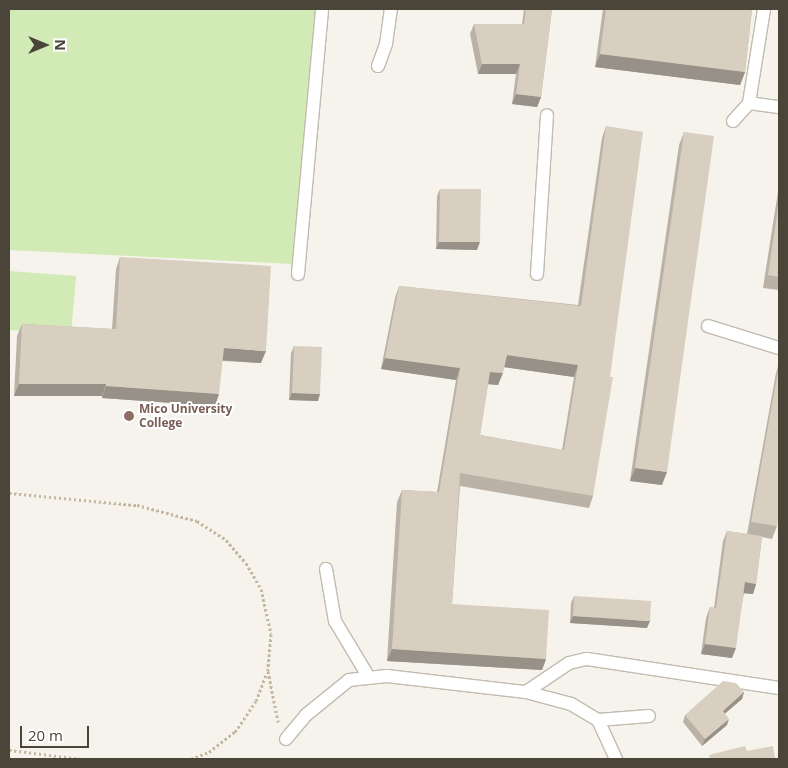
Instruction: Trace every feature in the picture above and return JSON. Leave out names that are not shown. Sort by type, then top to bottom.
[{"type":"lane","points":[[298,274],[322,9]]},
{"type":"lane","points":[[378,66],[386,44],[391,9]]},
{"type":"lane","points":[[733,121],[749,103],[764,9]]},
{"type":"lane","points":[[749,103],[779,107]]},
{"type":"lane","points":[[537,274],[547,115]]},
{"type":"lane","points":[[708,326],[779,348]]},
{"type":"lane","points":[[326,569],[335,621],[368,676]]},
{"type":"lane","points":[[526,692],[569,663],[587,659],[779,688]]},
{"type":"lane","points":[[286,739],[306,715],[349,680],[368,676],[526,692],[571,704],[598,720],[616,759]]},
{"type":"lane","points":[[598,720],[649,716]]},
{"type":"path","points":[[9,493],[137,505],[197,521],[226,540],[246,563],[261,589],[271,634],[268,671],[276,718],[286,739]]},
{"type":"path","points":[[191,759],[209,752],[235,732],[256,701],[268,671]]},
{"type":"path","points":[[9,750],[81,759]]},
{"type":"green space","points":[[9,9],[319,9],[293,264],[9,250]]},
{"type":"green space","points":[[9,271],[76,276],[71,335],[9,330]]},
{"type":"building","points":[[526,9],[552,9],[541,97],[516,94],[520,64],[482,64],[474,24],[524,24]]},
{"type":"building","points":[[606,9],[752,9],[745,72],[600,54]]},
{"type":"building","points":[[606,126],[643,132],[610,377],[613,377],[593,496],[460,473],[452,604],[549,610],[546,659],[392,649],[402,490],[439,492],[460,368],[385,358],[399,286],[581,306]],"holes":[[[507,355],[578,365],[564,450],[480,435],[490,372],[503,373]]]},
{"type":"building","points":[[684,132],[714,136],[667,472],[635,468]]},
{"type":"building","points":[[440,189],[481,189],[480,242],[439,242]]},
{"type":"building","points":[[779,201],[779,277],[768,275]]},
{"type":"building","points":[[120,257],[271,266],[266,351],[224,348],[219,394],[106,386],[106,384],[19,384],[22,324],[116,329]]},
{"type":"building","points":[[294,346],[322,347],[320,394],[292,393]]},
{"type":"building","points":[[779,365],[779,513],[777,526],[751,522]]},
{"type":"building","points":[[727,531],[762,536],[756,584],[745,582],[736,648],[705,644],[710,607],[716,608]]},
{"type":"building","points":[[574,596],[651,601],[650,621],[573,616]]},
{"type":"building","points":[[723,681],[736,683],[744,692],[723,711],[729,719],[705,739],[685,715]]},
{"type":"building","points":[[745,746],[747,751],[773,746],[775,759],[710,759],[709,755]]},
{"type":"place","name":"Mico University College","points":[[129,416]]}]
